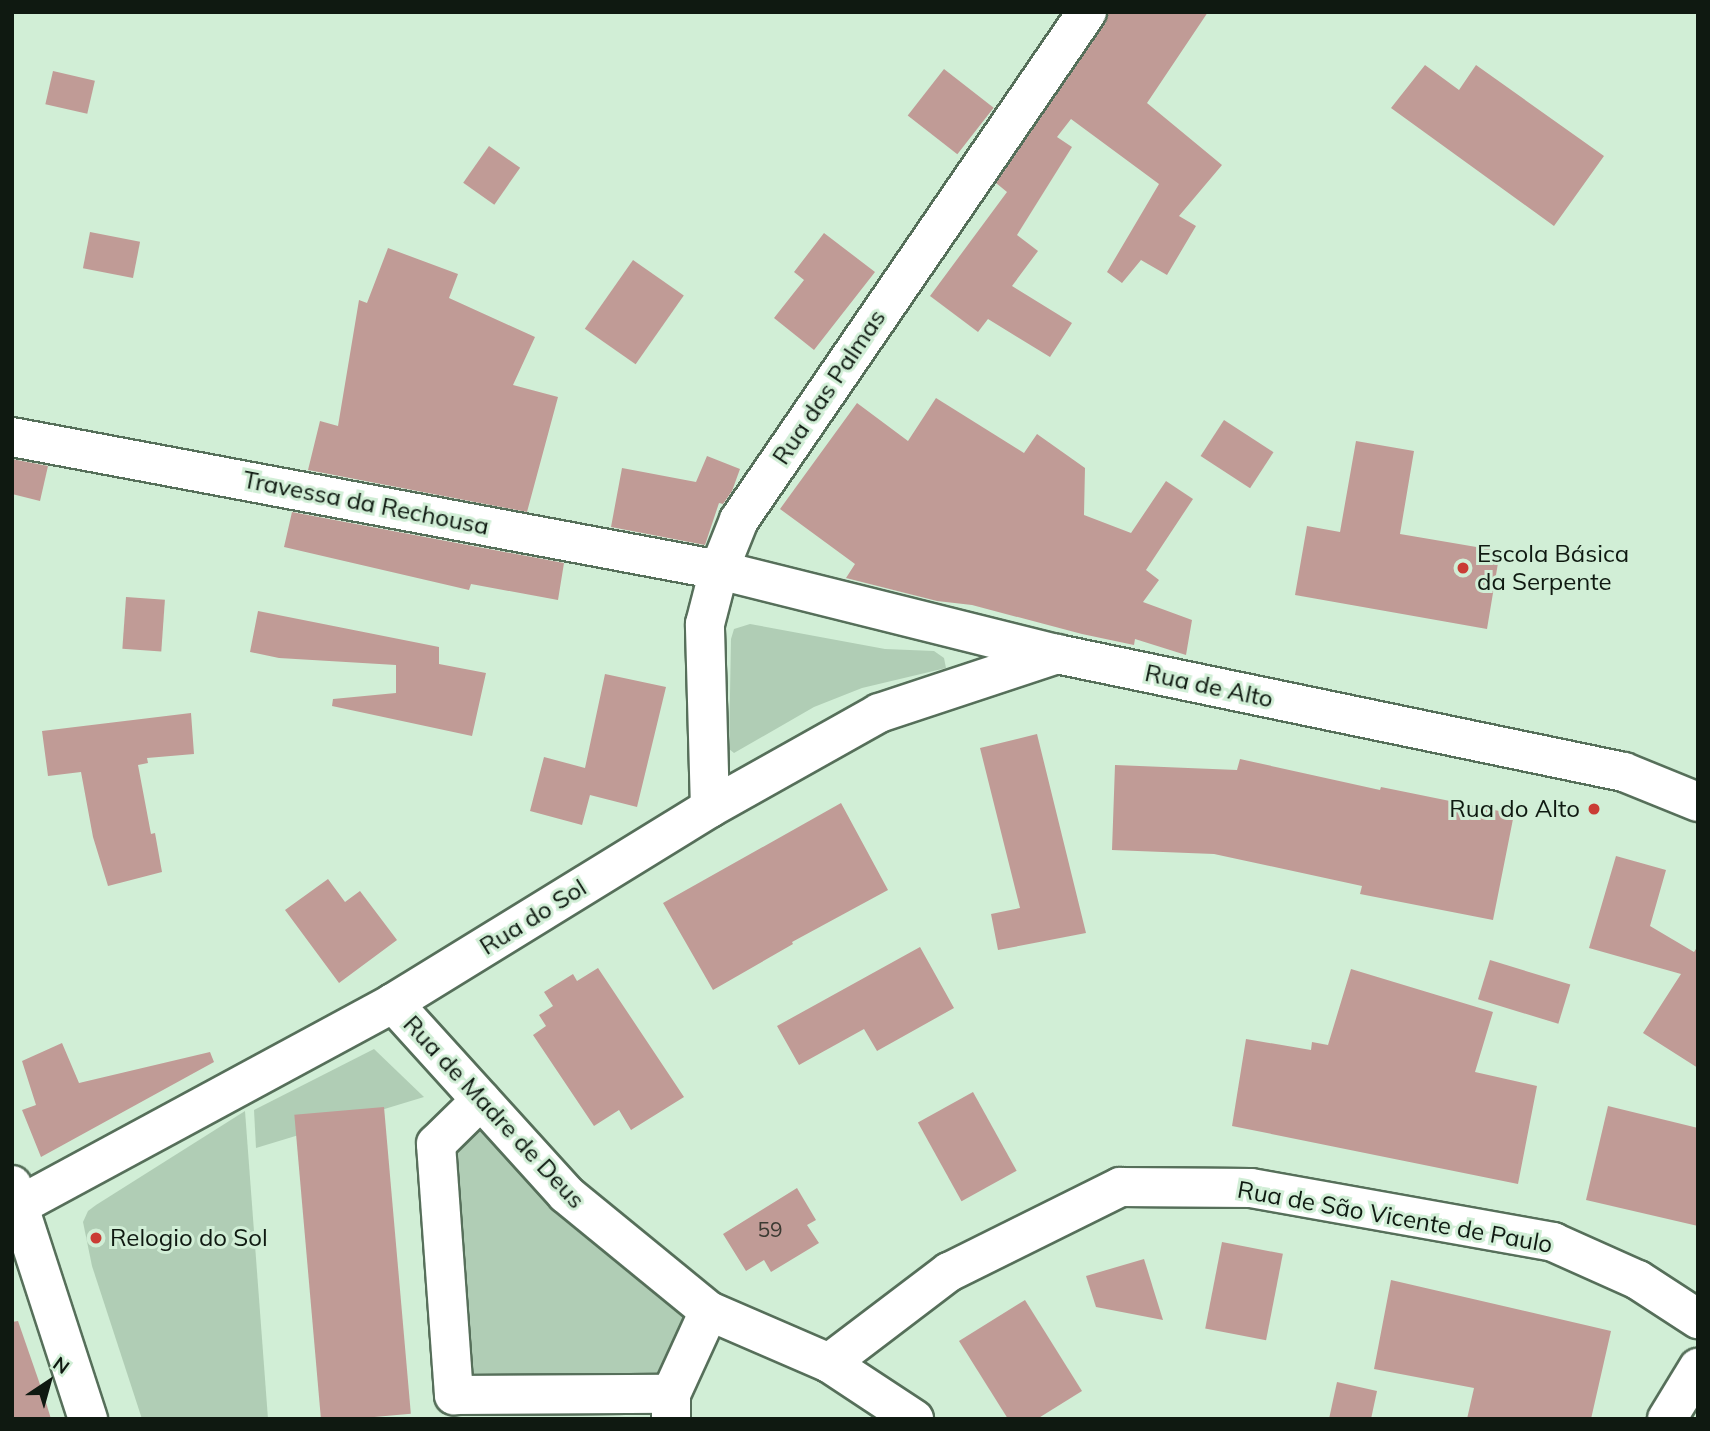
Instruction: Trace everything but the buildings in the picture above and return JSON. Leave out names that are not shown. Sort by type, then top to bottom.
[{"type":"street","name":"Rua das Palmas","points":[[710,808],[705,624],[719,569],[739,520],[1087,12]]},
{"type":"street","name":"Travessa da Rechousa","points":[[12,437],[719,569]]},
{"type":"street","name":"Rua de Alto","points":[[719,569],[1057,654],[1624,772],[1698,802]]},
{"type":"street","name":"Rua do Sol","points":[[16,1195],[393,1003],[710,808],[879,713],[1057,654]]},
{"type":"street","name":"Rua de Madre de Deus","points":[[393,1003],[566,1194],[709,1311],[829,1363],[914,1419]]},
{"type":"street","points":[[481,1100],[436,1144],[455,1407],[671,1406],[709,1311]]},
{"type":"street","name":"Rua de São Vicente de Paulo","points":[[829,1363],[948,1272],[1120,1187],[1251,1188],[1553,1242],[1638,1280],[1698,1319]]},
{"type":"street","points":[[16,1195],[89,1419]]},
{"type":"street","points":[[1667,1419],[1698,1368]]},
{"type":"green space","points":[[750,624],[885,649],[934,651],[944,658],[946,668],[862,688],[814,707],[734,753],[729,749],[731,639],[734,629]]},
{"type":"green space","points":[[374,1049],[424,1097],[256,1148],[254,1110]]},
{"type":"green space","points":[[245,1111],[268,1419],[142,1419],[92,1266],[83,1222],[88,1211],[96,1205]]},
{"type":"green space","points":[[479,1112],[700,1313],[667,1386],[464,1386],[444,1144]]},
{"type":"place","name":"Escola Básica da Serpente","points":[[1463,568]]},
{"type":"place","name":"Rua do Alto","points":[[1594,809]]},
{"type":"place","name":"Relogio do Sol","points":[[96,1238]]}]
